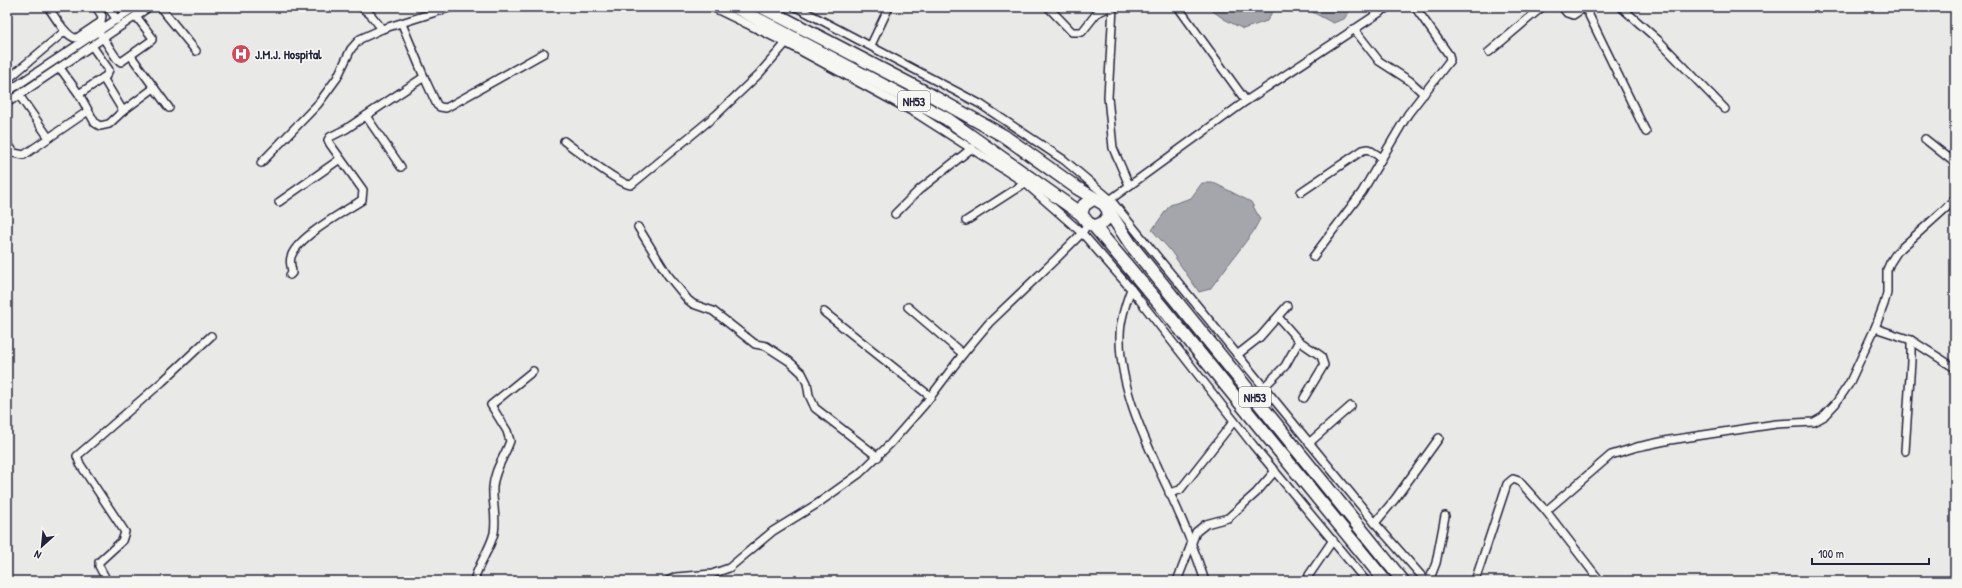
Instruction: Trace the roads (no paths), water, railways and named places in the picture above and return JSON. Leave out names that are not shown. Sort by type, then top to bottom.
[{"type":"highway","name":"NH53","points":[[735,7],[948,119],[1086,224],[1162,307],[1384,581]]},
{"type":"highway","name":"NH53","points":[[762,7],[927,93],[1004,136],[1104,204],[1131,245],[1403,581]]},
{"type":"highway","points":[[1104,204],[1103,223],[1086,224],[1084,206],[1104,204]]},
{"type":"street","points":[[48,7],[66,32],[71,37],[77,38],[117,20],[135,7]]},
{"type":"street","points":[[7,92],[97,29],[103,19],[96,7]]},
{"type":"street","points":[[108,7],[117,20]]},
{"type":"street","points":[[7,103],[104,39],[149,7]]},
{"type":"street","points":[[160,7],[196,50]]},
{"type":"street","points":[[361,7],[372,15],[382,29]]},
{"type":"street","points":[[261,163],[318,104],[337,78],[351,49],[360,39],[382,29],[402,24],[452,7]]},
{"type":"street","points":[[712,7],[786,43],[917,114],[972,148],[1086,224],[1131,289],[1234,421],[1366,581]]},
{"type":"street","points":[[796,7],[980,104],[1064,160],[1237,355],[1375,523],[1427,581],[1436,563],[1445,516]]},
{"type":"street","points":[[871,46],[889,7]]},
{"type":"street","points":[[1048,7],[1072,32],[1076,33],[1082,32],[1097,13],[1111,7],[1108,97],[1114,148],[1129,185]]},
{"type":"street","points":[[1178,7],[1246,101]]},
{"type":"street","points":[[1104,204],[1246,101],[1388,7]]},
{"type":"street","points":[[1313,257],[1344,213],[1362,192],[1408,114],[1450,60],[1449,55],[1415,7]]},
{"type":"street","points":[[1489,52],[1542,7]]},
{"type":"street","points":[[1562,7],[1567,13],[1573,16],[1585,7],[1646,132]]},
{"type":"street","points":[[1621,7],[1658,40],[1725,109]]},
{"type":"street","points":[[97,29],[119,61],[124,61],[150,43],[152,37],[136,16]]},
{"type":"street","points":[[402,24],[437,105],[446,108],[544,53]]},
{"type":"street","points":[[1354,29],[1379,61],[1410,81],[1424,94]]},
{"type":"street","points":[[7,80],[66,32]]},
{"type":"street","points":[[564,141],[624,184],[631,185],[716,115],[759,74],[786,43]]},
{"type":"street","points":[[80,94],[103,78],[109,70],[92,46]]},
{"type":"street","points":[[131,56],[169,108]]},
{"type":"street","points":[[60,68],[80,94],[95,123],[100,126],[109,124],[123,111],[154,88]]},
{"type":"street","points":[[290,275],[292,273],[291,257],[295,250],[322,226],[362,200],[363,197],[363,190],[330,144],[328,140],[330,137],[366,116],[424,77]]},
{"type":"street","points":[[103,78],[123,111]]},
{"type":"street","points":[[19,95],[49,138]]},
{"type":"street","points":[[7,142],[14,153],[20,156],[88,111]]},
{"type":"street","points":[[366,116],[401,167]]},
{"type":"street","points":[[1925,139],[1955,163]]},
{"type":"street","points":[[895,214],[919,190],[972,148]]},
{"type":"street","points":[[1301,192],[1363,150],[1368,149],[1382,158]]},
{"type":"street","points":[[279,202],[340,159]]},
{"type":"street","points":[[966,221],[1025,183]]},
{"type":"street","points":[[1546,511],[1611,455],[1637,447],[1678,439],[1776,424],[1814,422],[1823,416],[1836,403],[1849,384],[1875,328],[1887,293],[1887,270],[1890,263],[1897,252],[1955,198]]},
{"type":"street","points":[[668,581],[676,577],[712,574],[729,568],[773,531],[840,489],[878,457],[931,397],[963,354],[989,323],[1086,224]]},
{"type":"street","points":[[638,227],[667,274],[688,300],[693,304],[713,312],[755,344],[766,346],[790,361],[802,372],[807,383],[809,395],[815,408],[824,417],[878,457]]},
{"type":"street","points":[[1131,289],[1122,313],[1120,336],[1121,360],[1127,385],[1140,428],[1192,542],[1206,581]]},
{"type":"street","points":[[1237,355],[1260,337],[1287,306]]},
{"type":"street","points":[[908,307],[963,354]]},
{"type":"street","points":[[824,312],[931,397]]},
{"type":"street","points":[[1278,317],[1299,341],[1321,356],[1324,365],[1304,398]]},
{"type":"street","points":[[1875,328],[1911,340],[1955,368]]},
{"type":"street","points":[[107,581],[99,566],[99,562],[122,541],[125,532],[80,464],[77,456],[162,382],[211,336]]},
{"type":"street","points":[[1905,451],[1911,340]]},
{"type":"street","points":[[1264,387],[1285,366],[1299,341]]},
{"type":"street","points":[[474,581],[477,570],[494,532],[495,510],[493,488],[495,477],[510,441],[507,431],[490,405],[533,372]]},
{"type":"street","points":[[1309,443],[1351,406]]},
{"type":"street","points":[[1169,493],[1180,490],[1234,421]]},
{"type":"street","points":[[1375,523],[1395,499],[1439,438]]},
{"type":"street","points":[[1177,581],[1192,542],[1200,527],[1228,518],[1256,493],[1275,471]]},
{"type":"street","points":[[1474,581],[1507,484],[1513,479],[1519,481],[1546,511],[1600,581]]},
{"type":"street","points":[[1308,581],[1309,575],[1333,540]]},
{"type":"place","name":"J.M.J. Hospital","points":[[241,54]]}]
